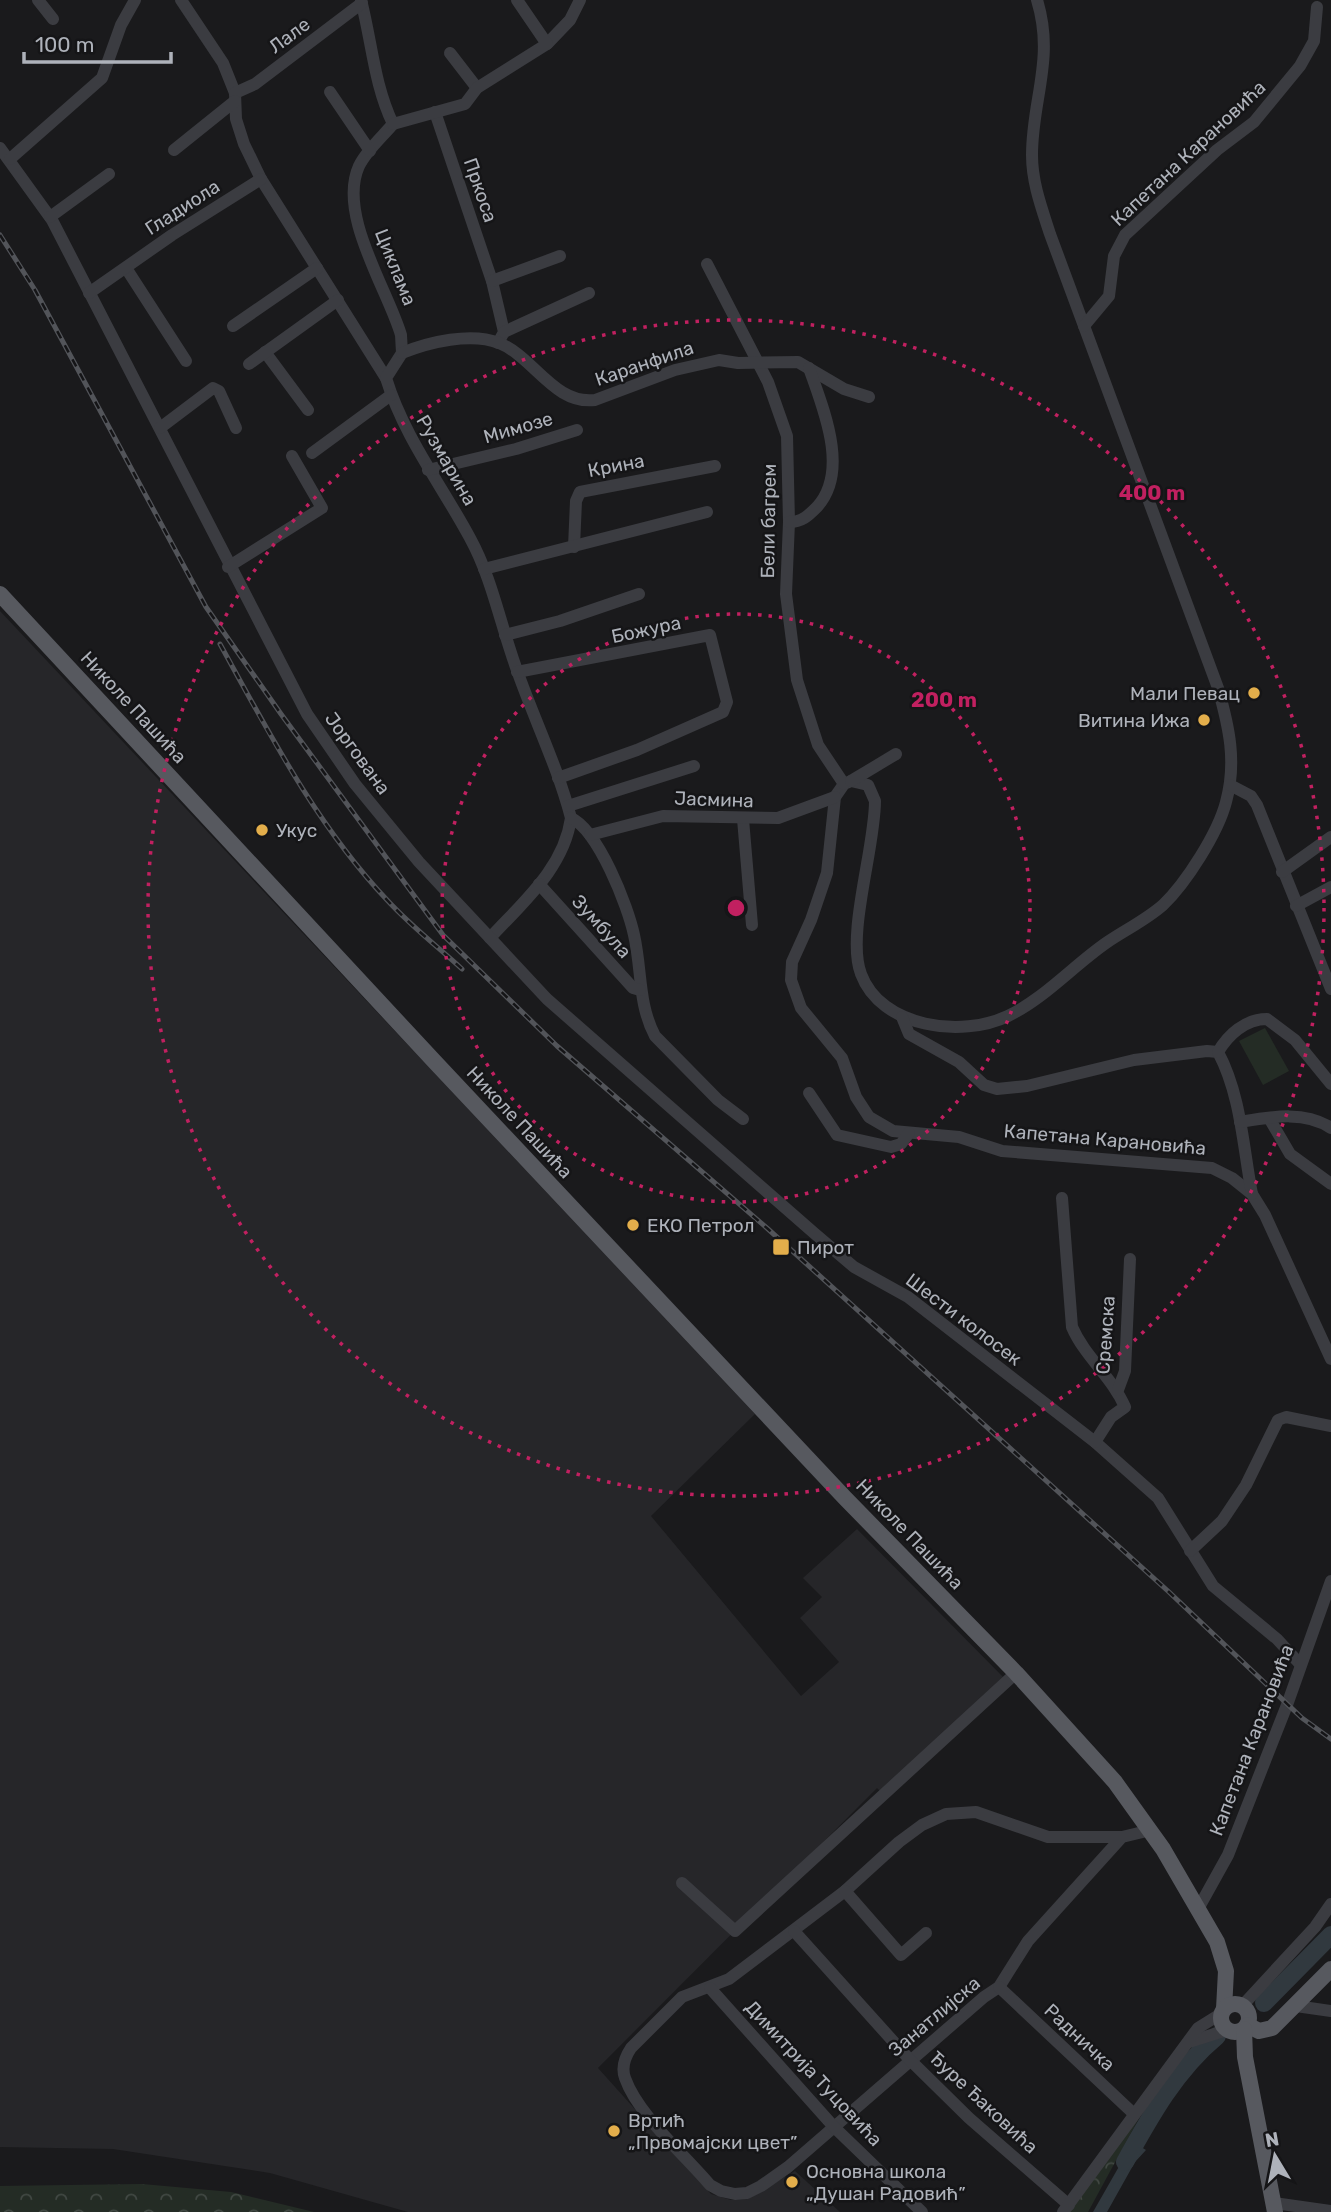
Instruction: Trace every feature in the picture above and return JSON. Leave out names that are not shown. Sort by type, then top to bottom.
[{"type":"main road","name":"Николе Пашића","points":[[0,594],[835,1487],[1016,1673],[1115,1782],[1151,1830],[1221,1951],[1226,1971],[1233,1983],[1275,2208]]},
{"type":"main road","points":[[1245,2052],[1238,2019],[1264,2019],[1291,2010],[1331,1969]]},
{"type":"street","points":[[38,0],[53,19]]},
{"type":"street","points":[[181,0],[223,63],[235,97],[236,118],[244,144],[261,179],[386,378],[391,396],[312,453]]},
{"type":"street","points":[[517,0],[547,44]]},
{"type":"street","points":[[361,1],[370,58],[381,99],[393,124],[465,104],[477,89],[547,44],[570,20],[580,0]]},
{"type":"street","points":[[902,1017],[942,1026],[982,1025],[1008,1016],[1032,1001],[1163,904],[1180,886],[1226,805],[1230,785],[1232,748],[1218,688],[1050,234],[1033,175],[1032,153],[1046,41],[1037,0]]},
{"type":"street","name":"Лале","points":[[235,97],[361,1]]},
{"type":"street","points":[[10,159],[102,78],[132,2]]},
{"type":"street","name":"Капетана Карановића","points":[[1084,326],[1110,296],[1114,256],[1125,235],[1217,150],[1254,122],[1300,66],[1314,41],[1317,7]]},
{"type":"street","points":[[450,54],[477,89]]},
{"type":"street","points":[[330,92],[370,151]]},
{"type":"street","points":[[174,150],[235,97]]},
{"type":"street","name":"Пркоса","points":[[435,112],[492,281],[501,337]]},
{"type":"street","name":"Циклама","points":[[393,124],[359,166],[355,198],[360,228],[397,320],[402,353]]},
{"type":"street","name":"Јоргована","points":[[0,148],[50,217],[307,714],[388,827],[490,938]]},
{"type":"street","points":[[50,217],[109,174]]},
{"type":"street","name":"Гладиола","points":[[89,293],[261,179]]},
{"type":"street","points":[[492,281],[560,256]]},
{"type":"street","name":"Бели багрем","points":[[707,264],[758,362],[788,436],[786,594],[797,680],[818,745],[848,783]]},
{"type":"street","points":[[126,268],[186,361]]},
{"type":"street","points":[[233,326],[317,268]]},
{"type":"street","points":[[501,337],[589,293]]},
{"type":"street","points":[[249,364],[338,300]]},
{"type":"street","name":"Каранфила","points":[[402,353],[417,347],[460,340],[501,337],[562,394],[583,401],[595,400],[699,363],[758,362],[797,362],[844,389],[869,397]]},
{"type":"street","points":[[265,352],[307,410]]},
{"type":"street","points":[[386,378],[402,353]]},
{"type":"street","points":[[789,522],[799,522],[811,513],[829,487],[832,454],[809,368]]},
{"type":"street","points":[[160,428],[213,388],[219,391],[236,428]]},
{"type":"street","name":"Рузмарина","points":[[391,396],[428,470],[470,537],[484,569],[517,672],[569,812],[590,835],[626,908],[634,936],[640,990],[655,1036],[718,1100],[743,1119]]},
{"type":"street","name":"Мимозе","points":[[428,470],[516,449],[577,430]]},
{"type":"street","points":[[229,567],[322,508],[292,456]]},
{"type":"street","name":"Крина","points":[[574,547],[576,501],[580,492],[715,466]]},
{"type":"street","points":[[484,569],[707,512]]},
{"type":"street","points":[[505,635],[560,621],[639,594]]},
{"type":"street","name":"Божура","points":[[517,672],[710,635],[727,706],[721,714],[558,778]]},
{"type":"street","points":[[848,783],[895,754]]},
{"type":"street","points":[[490,938],[539,884],[562,851],[569,812],[694,766]]},
{"type":"street","points":[[848,783],[868,785],[875,802],[859,934],[860,972],[867,987],[902,1017],[909,1034],[959,1062],[984,1085],[997,1090],[1027,1086],[1134,1060],[1218,1052]]},
{"type":"street","name":"Капетана Карановића","points":[[848,783],[835,797],[827,873],[811,920],[792,962],[791,979],[801,1008],[842,1058],[861,1107],[881,1126],[909,1133],[959,1137],[1017,1153],[1201,1166],[1227,1175],[1252,1194],[1281,1245],[1331,1359]]},
{"type":"street","points":[[1230,785],[1251,796],[1257,805],[1331,989]]},
{"type":"street","name":"Јасмина","points":[[590,835],[663,816],[743,819],[786,816],[835,797]]},
{"type":"street","points":[[743,819],[752,925]]},
{"type":"street","points":[[1282,872],[1331,836]]},
{"type":"street","name":"Зумбула","points":[[539,884],[588,941],[633,988],[640,990]]},
{"type":"street","points":[[1296,906],[1331,887]]},
{"type":"street","name":"Шести колосек","points":[[490,938],[547,999],[854,1267],[908,1297],[1095,1441],[1158,1499],[1213,1586],[1277,1639],[1300,1664]]},
{"type":"street","points":[[1218,1052],[1225,1040],[1245,1024],[1266,1018],[1295,1040],[1331,1084]]},
{"type":"street","points":[[1218,1052],[1225,1065],[1240,1122],[1252,1194]]},
{"type":"street","points":[[809,1093],[836,1135],[891,1147],[901,1144],[909,1133]]},
{"type":"street","points":[[1240,1122],[1269,1118],[1311,1118],[1331,1128]]},
{"type":"street","points":[[1269,1118],[1290,1154],[1331,1184]]},
{"type":"street","points":[[1062,1198],[1072,1327],[1079,1342],[1118,1390]]},
{"type":"street","name":"Сремска","points":[[1095,1441],[1111,1416],[1125,1406],[1118,1390],[1125,1371],[1130,1259]]},
{"type":"street","points":[[1190,1551],[1222,1521],[1246,1485],[1278,1420],[1286,1417],[1331,1426]]},
{"type":"street","name":"Капетана Карановића","points":[[1198,1909],[1228,1856],[1287,1705],[1300,1664],[1329,1597],[1331,1581]]},
{"type":"street","points":[[682,1883],[735,1931],[1016,1673]]},
{"type":"street","name":"Занатлијска","points":[[976,1812],[1048,1837],[1122,1837],[1027,1941],[999,1987],[910,2060],[788,2167],[747,2193],[721,2191],[710,2185],[641,2105],[625,2078],[625,2056],[682,1997],[729,1979],[845,1891],[922,1825],[946,1814],[976,1812]]},
{"type":"street","points":[[1122,1837],[1151,1830]]},
{"type":"street","points":[[845,1891],[901,1955],[926,1933]]},
{"type":"street","points":[[1066,2208],[1204,2022],[1238,2019],[1331,1904]]},
{"type":"street","name":"Ђуре Ђаковића","points":[[793,1931],[910,2060],[1066,2208]]},
{"type":"street","name":"Радничка","points":[[999,1987],[1134,2114]]},
{"type":"street","name":"Димитрија Туцовића","points":[[710,1988],[834,2127],[922,2212]]},
{"type":"street","points":[[1291,2010],[1331,2011]]},
{"type":"street","points":[[1275,2208],[1331,2211]]},
{"type":"shaded area","points":[[0,611],[755,1414],[651,1516],[801,1696],[839,1662],[800,1618],[822,1597],[803,1578],[857,1529],[1006,1680],[883,1794],[877,1788],[598,2068],[711,2194],[731,2200],[747,2199],[795,2171],[840,2212],[408,2212],[270,2173],[113,2149],[0,2147]]},
{"type":"shaded area","points":[[1133,2142],[1146,2150],[1135,2162],[1107,2212],[1093,2212]]},
{"type":"green space","points":[[1265,1028],[1289,1071],[1263,1085],[1239,1041]]},
{"type":"green space","points":[[1145,2107],[1088,2212],[1066,2212]]},
{"type":"green space","points":[[142,2184],[231,2192],[314,2212],[0,2212],[0,2186]]},
{"type":"waterway","points":[[1264,2003],[1331,1935]]},
{"type":"waterway","points":[[1125,2162],[1177,2078],[1217,2036]]},
{"type":"railway","points":[[0,235],[35,290],[206,607],[443,935],[557,1046],[768,1229],[1169,1592],[1302,1718],[1331,1739]]},
{"type":"railway","points":[[220,644],[296,778],[339,842],[397,910],[462,969]]},
{"type":"place","name":"Мали Певац","points":[[1254,693]]},
{"type":"place","name":"Витина Ижа","points":[[1204,720]]},
{"type":"place","name":"Укус","points":[[262,830]]},
{"type":"place","name":"ЕКО Петрол","points":[[633,1225]]},
{"type":"place","name":"Пирот","points":[[781,1247]]},
{"type":"place","name":"Вртић „Првомајски цвет”","points":[[614,2131]]},
{"type":"place","name":"Основна школа „Душан Радовић”","points":[[792,2182]]}]
